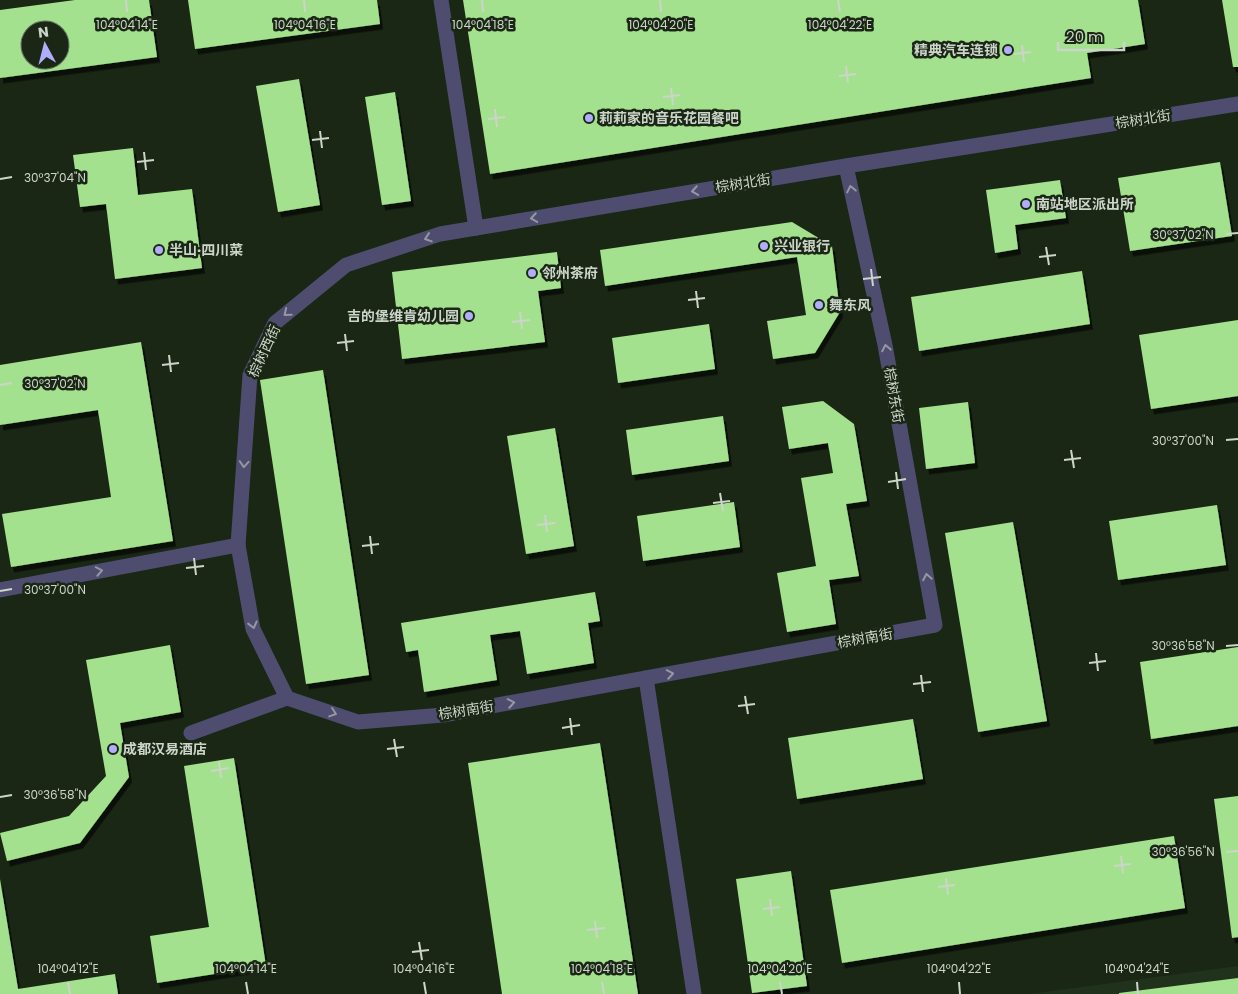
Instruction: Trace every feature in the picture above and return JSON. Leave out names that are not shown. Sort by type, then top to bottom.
[{"type":"street","points":[[441,0],[476,228]]},
{"type":"street","name":"棕树北街","points":[[476,228],[846,166],[1238,104]]},
{"type":"street","name":"棕树东街","points":[[846,166],[885,345],[935,625]]},
{"type":"street","name":"棕树西街","points":[[287,698],[253,629],[238,545],[250,375],[275,323],[346,265],[440,234],[476,228]]},
{"type":"street","points":[[0,590],[238,545]]},
{"type":"street","name":"棕树南街","points":[[287,698],[358,722],[443,715],[935,625]]},
{"type":"street","points":[[646,678],[694,994]]},
{"type":"street","points":[[191,733],[287,698]]},
{"type":"shaded area","points":[[1238,966],[1238,994],[1030,994]]},
{"type":"building","points":[[75,0],[149,0],[157,57],[70,69],[70,20],[20,20],[20,70],[60,70],[0,78],[0,10]]},
{"type":"building","points":[[188,0],[377,0],[380,24],[195,49]]},
{"type":"building","points":[[463,0],[1138,0],[1145,44],[1087,53],[1091,78],[490,174]]},
{"type":"building","points":[[1222,0],[1238,0],[1238,67],[1233,67]]},
{"type":"building","points":[[299,79],[320,205],[278,212],[256,86]]},
{"type":"building","points":[[395,92],[411,201],[382,205],[365,97]]},
{"type":"building","points":[[133,148],[138,195],[192,189],[202,268],[115,279],[106,204],[80,207],[73,155]]},
{"type":"building","points":[[1220,162],[1232,236],[1130,251],[1118,178]]},
{"type":"building","name":"南站地区派出所","points":[[1060,180],[1066,218],[1015,225],[1018,249],[995,253],[986,190]]},
{"type":"building","points":[[792,222],[832,246],[840,312],[815,353],[773,359],[767,321],[806,315],[797,257],[605,286],[600,250]]},
{"type":"building","name":"吉的堡维肯幼儿园","points":[[557,252],[561,288],[538,291],[545,342],[402,359],[392,272]]},
{"type":"building","points":[[1082,271],[1090,324],[919,351],[911,297]]},
{"type":"building","points":[[1238,320],[1238,396],[1151,409],[1139,335]]},
{"type":"building","points":[[709,324],[715,369],[618,383],[612,338]]},
{"type":"building","points":[[141,342],[173,541],[11,567],[2,514],[111,497],[98,410],[0,425],[0,365]]},
{"type":"building","points":[[323,370],[369,675],[306,684],[260,380]]},
{"type":"building","points":[[823,401],[854,424],[867,501],[846,504],[859,576],[829,580],[836,624],[787,632],[777,573],[816,566],[801,478],[833,473],[828,443],[789,449],[782,407]]},
{"type":"building","points":[[968,402],[975,463],[926,469],[919,408]]},
{"type":"building","points":[[723,416],[729,461],[632,475],[626,430]]},
{"type":"building","points":[[555,428],[574,546],[526,554],[507,436]]},
{"type":"building","points":[[734,502],[740,547],[643,561],[637,516]]},
{"type":"building","points":[[1217,505],[1226,565],[1118,580],[1109,521]]},
{"type":"building","points":[[1013,522],[1047,721],[978,732],[945,533]]},
{"type":"building","points":[[595,592],[600,621],[588,623],[594,663],[527,674],[520,631],[490,635],[497,680],[424,692],[418,650],[406,652],[401,623]]},
{"type":"building","name":"成都汉易酒店","points":[[170,645],[181,712],[120,723],[129,777],[80,843],[7,861],[0,833],[69,816],[106,776],[86,660]]},
{"type":"building","points":[[1238,647],[1238,726],[1151,739],[1140,662]]},
{"type":"building","points":[[913,719],[923,779],[797,799],[788,738]]},
{"type":"building","points":[[600,743],[638,994],[502,994],[468,763]]},
{"type":"building","points":[[234,758],[266,966],[157,983],[150,936],[209,927],[184,766]]},
{"type":"building","points":[[1238,796],[1238,937],[1232,938],[1214,799]]},
{"type":"building","points":[[1174,836],[1185,908],[842,963],[830,890]]},
{"type":"building","points":[[791,871],[807,986],[752,993],[736,879]]},
{"type":"building","points":[[0,879],[18,989],[115,974],[118,994],[0,994]]},
{"type":"building","points":[[1238,978],[1238,994],[1119,994],[1119,993]]},
{"type":"place","name":"精典汽车连锁","points":[[1008,50]]},
{"type":"place","name":"莉莉家的音乐花园餐吧","points":[[589,118]]},
{"type":"place","name":"南站地区派出所","points":[[1026,204]]},
{"type":"place","name":"兴业银行","points":[[764,246]]},
{"type":"place","name":"半山·四川菜","points":[[159,250]]},
{"type":"place","name":"邻州茶府","points":[[532,273]]},
{"type":"place","name":"舞东风","points":[[819,305]]},
{"type":"place","name":"吉的堡维肯幼儿园","points":[[469,316]]},
{"type":"place","name":"成都汉易酒店","points":[[113,749]]}]
